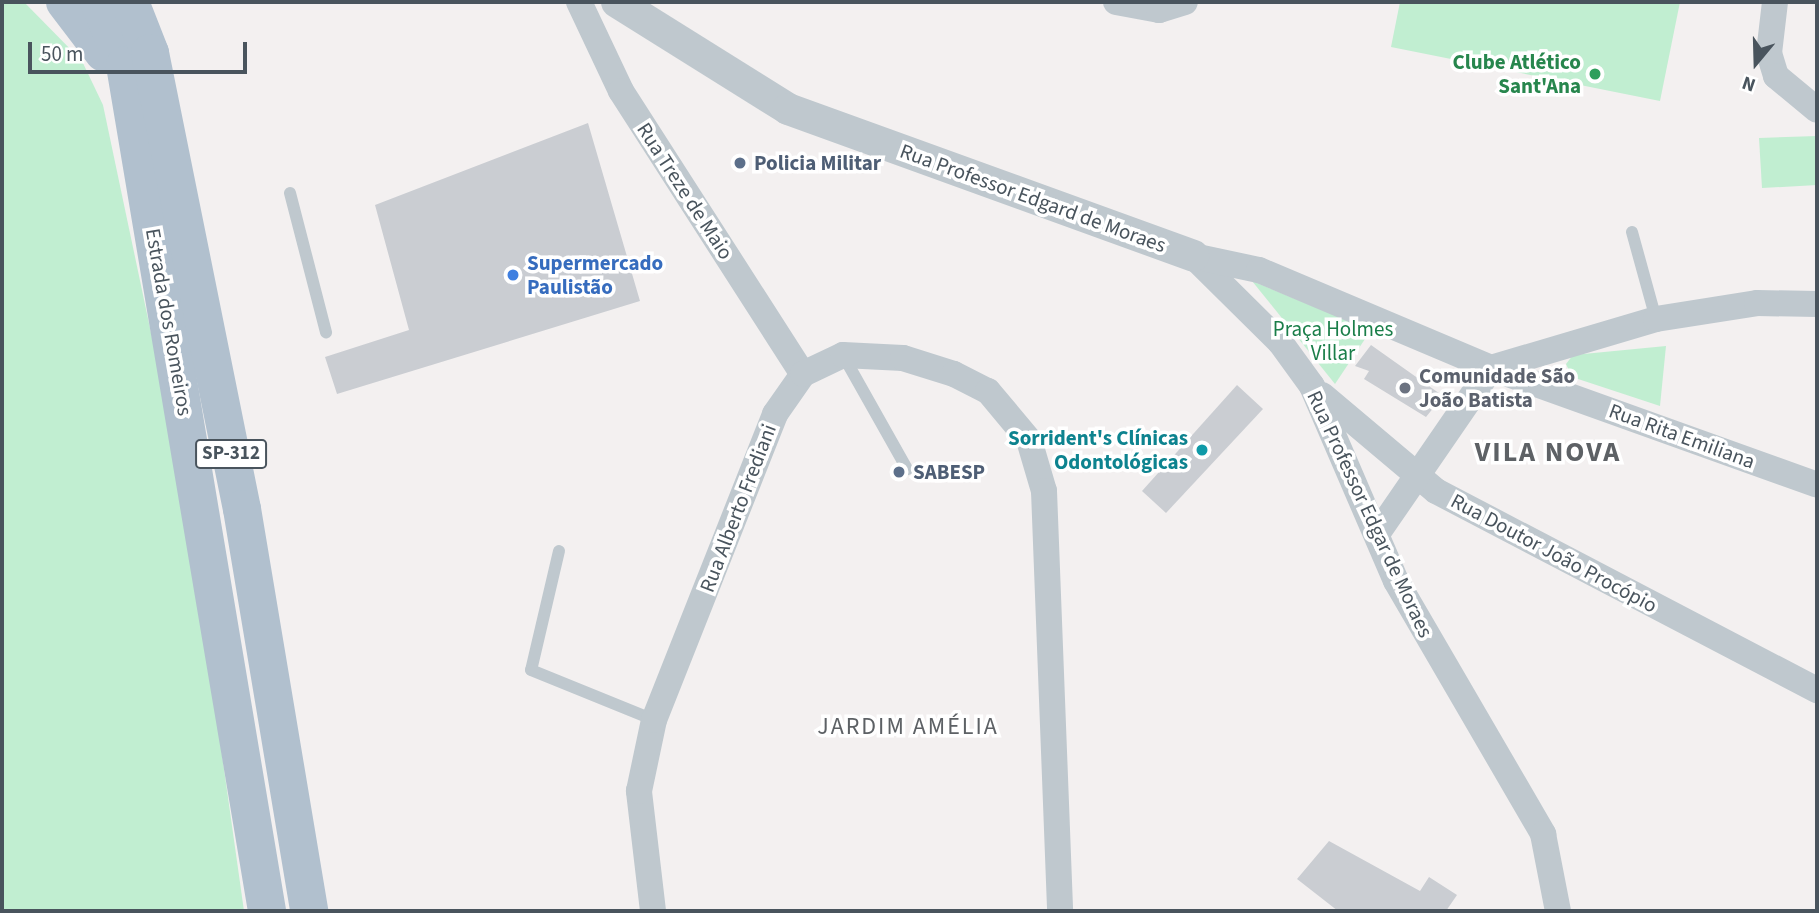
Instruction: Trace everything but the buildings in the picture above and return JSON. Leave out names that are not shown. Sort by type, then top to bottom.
[{"type":"main road","name":"Estrada dos Romeiros","points":[[65,2],[129,89],[267,911]]},
{"type":"main road","points":[[99,2],[119,45],[129,89]]},
{"type":"main road","name":"Estrada dos Romeiros","points":[[130,2],[150,53],[242,509],[309,911]]},
{"type":"street","name":"Rua Treze de Maio","points":[[579,2],[621,91],[803,374]]},
{"type":"street","name":"Rua Professor Edgard de Moraes","points":[[617,2],[788,109],[1193,256]]},
{"type":"street","points":[[1116,2],[1159,10],[1185,2]]},
{"type":"street","points":[[1775,2],[1769,53],[1776,76],[1817,110]]},
{"type":"street","name":"Rua Rita Emiliana","points":[[1193,256],[1259,270],[1491,368],[1817,485]]},
{"type":"street","name":"Rua Professor Edgar de Moraes","points":[[1193,256],[1280,342],[1312,386],[1432,650],[1472,706],[1543,834],[1558,911]]},
{"type":"street","points":[[1377,534],[1491,368],[1656,319],[1757,303],[1817,304]]},
{"type":"street","points":[[803,374],[843,355],[903,358],[954,374],[988,391],[1029,440],[1044,491],[1059,911]]},
{"type":"street","name":"Rua Alberto Frediani","points":[[653,911],[639,791],[654,720],[758,452],[803,374]]},
{"type":"street","name":"Rua Doutor João Procópio","points":[[1312,386],[1416,478],[1817,690]]},
{"type":"lane","points":[[290,193],[326,332]]},
{"type":"lane","points":[[1632,232],[1656,319]]},
{"type":"lane","points":[[843,355],[907,469]]},
{"type":"lane","points":[[559,551],[531,670],[654,720]]},
{"type":"green space","points":[[2,2],[24,2],[82,61],[103,105],[186,499],[244,911],[2,911]]},
{"type":"green space","name":"Clube Atlético Sant'Ana","points":[[1400,2],[1680,2],[1660,101],[1391,47]]},
{"type":"green space","points":[[1817,136],[1817,185],[1762,188],[1759,138]]},
{"type":"green space","name":"Praça Holmes Villar","points":[[1252,281],[1371,330],[1335,384]]},
{"type":"green space","points":[[1666,346],[1660,406],[1572,377],[1566,364],[1573,355]]},
{"type":"place","name":"Clube Atlético Sant'Ana","points":[[1595,74]]},
{"type":"place","name":"Policia Militar","points":[[740,163]]},
{"type":"place","name":"Supermercado Paulistão","points":[[513,275]]},
{"type":"place","name":"Comunidade São João Batista","points":[[1405,388]]},
{"type":"place","name":"Sorrident's Clínicas Odontológicas","points":[[1202,450]]},
{"type":"place","name":"SABESP","points":[[899,472]]},
{"type":"district","name":"VILA NOVA","points":[[1548,452]]},
{"type":"district","name":"JARDIM AMÉLIA","points":[[908,727]]}]
